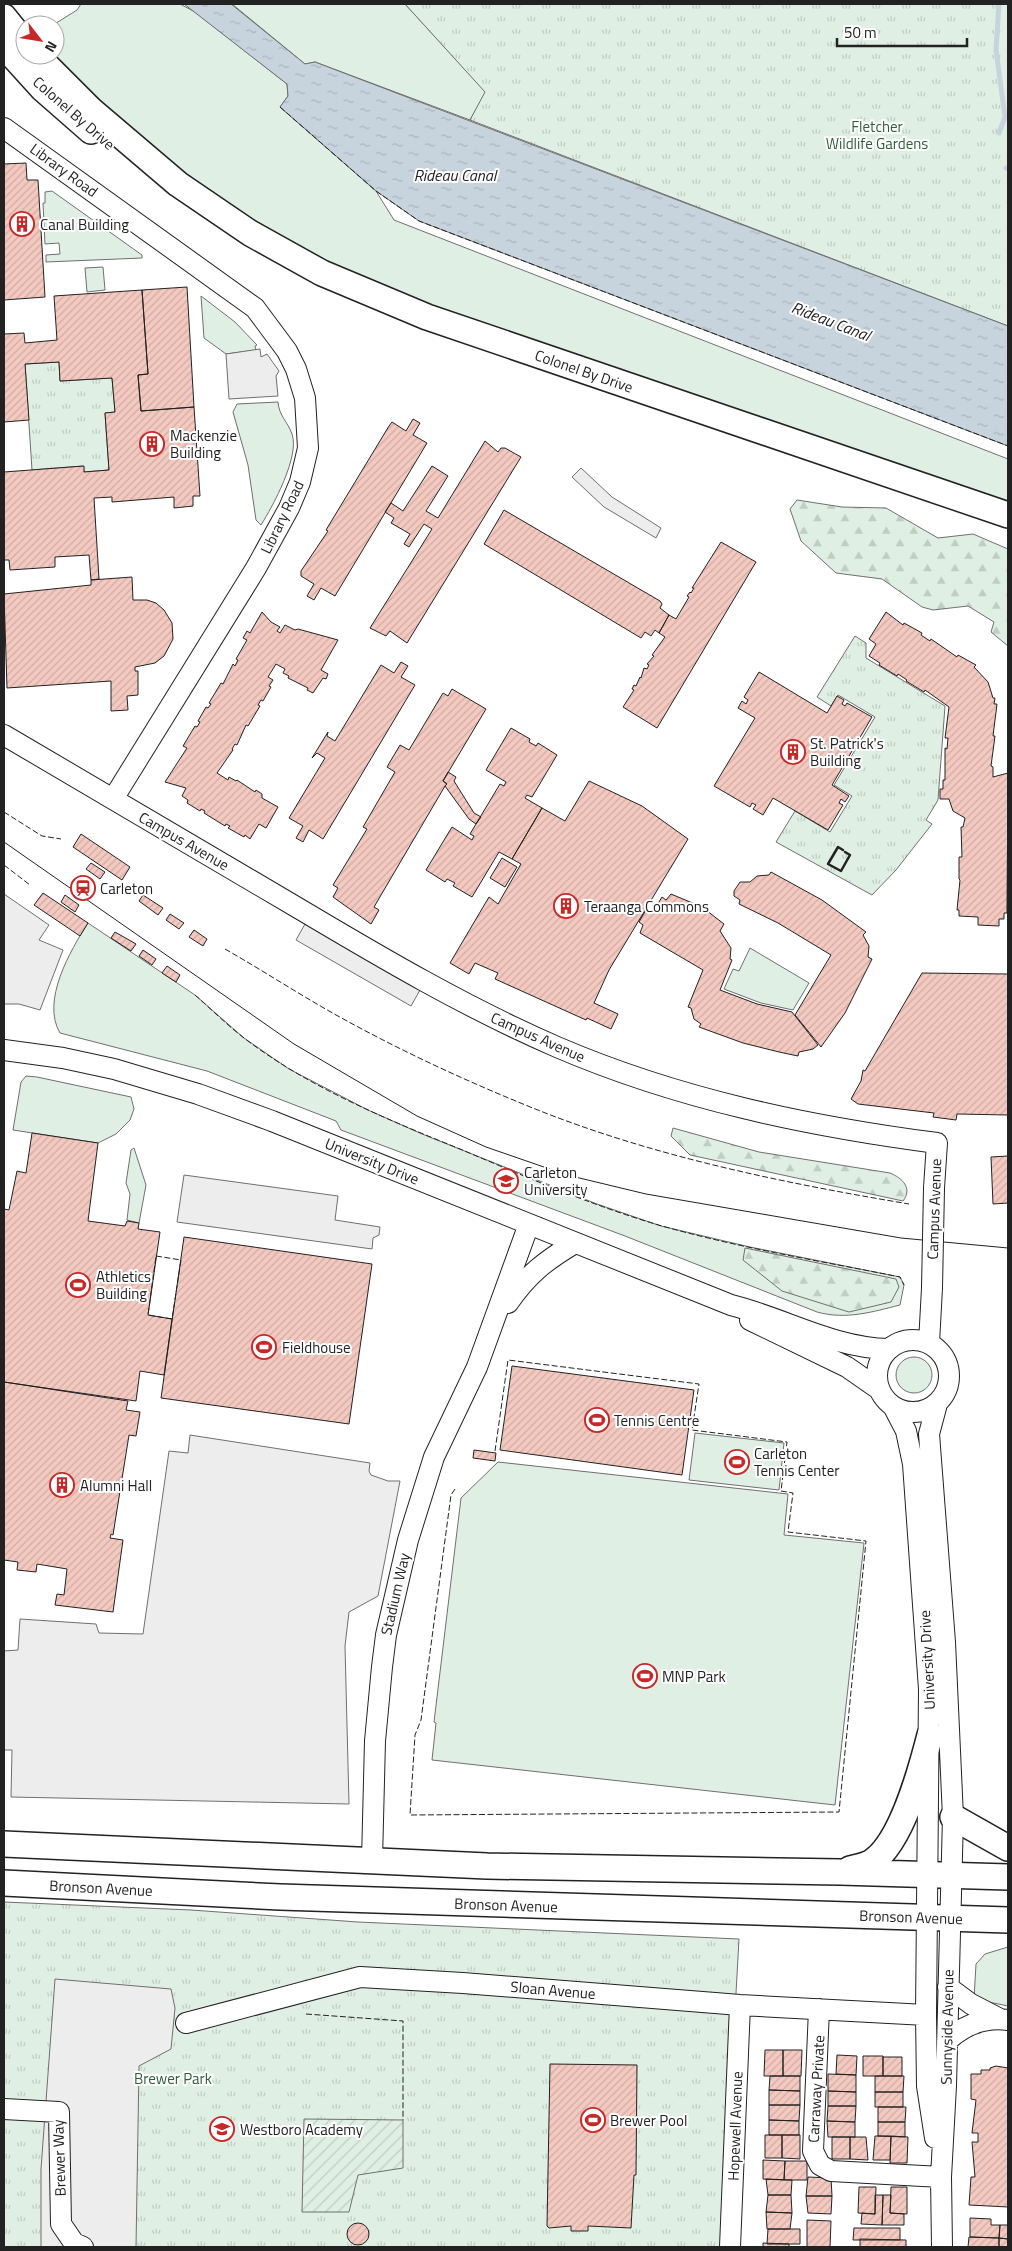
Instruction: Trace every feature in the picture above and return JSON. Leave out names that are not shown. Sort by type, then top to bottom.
[{"type":"main road","points":[[4,17],[15,31]]},
{"type":"main road","name":"Colonel By Drive","points":[[4,46],[43,89],[99,138],[178,184],[244,228],[298,260],[400,307],[1008,515]]},
{"type":"main road","name":"Colonel By Drive","points":[[46,65],[91,110],[178,184]]},
{"type":"main road","points":[[840,1872],[869,1864],[882,1854],[912,1800],[930,1735]]},
{"type":"main road","points":[[953,1817],[1008,1848]]},
{"type":"main road","points":[[4,1844],[496,1866],[1008,1877]]},
{"type":"main road","name":"Bronson Avenue","points":[[4,1883],[320,1898],[1008,1920]]},
{"type":"street","name":"Library Road","points":[[4,128],[255,308],[290,356],[305,398],[308,448],[300,482],[289,508],[256,568],[114,799]]},
{"type":"street","name":"Campus Avenue","points":[[4,735],[445,993],[556,1046],[691,1095],[734,1107],[802,1122],[936,1143],[929,1343]]},
{"type":"street","name":"University Drive","points":[[4,1050],[87,1063],[198,1094],[272,1121],[731,1305],[763,1314],[855,1346],[889,1349]]},
{"type":"street","name":"Stadium Way","points":[[486,1344],[528,1224]]},
{"type":"street","name":"Stadium Way","points":[[372,1860],[376,1741],[385,1643],[392,1604],[410,1532],[434,1457],[486,1344],[507,1304],[523,1281],[548,1259],[575,1243]]},
{"type":"street","name":"University Drive","points":[[731,1305],[760,1326],[848,1367],[880,1390]]},
{"type":"street","points":[[908,1340],[929,1343],[942,1354],[950,1374],[944,1396],[937,1404],[927,1410],[904,1411],[893,1406],[880,1390],[877,1379],[878,1368],[889,1349],[908,1340]]},
{"type":"street","name":"University Drive","points":[[937,1404],[929,1434],[945,1642],[953,1817],[940,1876]]},
{"type":"street","name":"University Drive","points":[[893,1406],[906,1431],[913,1464],[940,1876]]},
{"type":"street","name":"Sunnyside Avenue","points":[[940,1876],[938,1918],[926,2015],[927,2086],[941,2178]]},
{"type":"street","name":"Sunnyside Avenue","points":[[938,1918],[948,1987],[941,2178],[942,2247]]},
{"type":"street","name":"Sloan Avenue","points":[[186,2023],[360,1977],[463,1982],[740,2005],[926,2015]]},
{"type":"street","points":[[948,1987],[971,2004],[1004,2019]]},
{"type":"street","name":"Hopewell Avenue","points":[[730,2247],[740,2005]]},
{"type":"street","name":"Carraway Private","points":[[819,2009],[813,2151],[820,2165],[831,2172],[941,2178]]},
{"type":"street","points":[[947,2041],[969,2024],[1004,2019]]},
{"type":"street","name":"Brewer Way","points":[[4,2109],[59,2112],[61,2224],[74,2243],[83,2247]]},
{"type":"green space","points":[[81,4],[180,4],[195,12],[287,84],[288,96],[280,107],[376,191],[394,220],[1008,459],[1008,504],[440,311],[327,262],[216,198],[138,139],[58,65],[65,65],[65,18],[77,10]]},
{"type":"green space","points":[[232,4],[405,4],[486,92],[470,120],[315,62],[305,64]]},
{"type":"green space","name":"Fletcher Wildlife Gardens","points":[[405,4],[1008,4],[1008,326],[470,120],[485,92]]},
{"type":"green space","points":[[52,191],[142,255],[142,258],[46,262],[46,255],[60,254],[59,243],[45,244],[43,203],[45,203],[45,192]]},
{"type":"green space","points":[[103,267],[105,290],[87,292],[85,268]]},
{"type":"green space","points":[[201,296],[235,322],[257,345],[255,346],[256,350],[226,354],[204,338]]},
{"type":"green space","points":[[59,362],[60,381],[112,378],[115,412],[105,413],[109,470],[84,472],[83,466],[32,470],[25,364]]},
{"type":"green space","points":[[278,402],[280,411],[292,434],[292,455],[284,481],[261,525],[256,520],[248,465],[233,412],[237,404]]},
{"type":"green space","points":[[797,500],[842,507],[886,508],[938,538],[973,534],[1008,549],[1008,646],[991,632],[994,622],[968,606],[933,610],[922,607],[882,579],[836,573],[801,541],[790,509]]},
{"type":"green space","points":[[855,636],[866,643],[866,658],[945,706],[938,800],[926,820],[932,824],[896,870],[872,895],[776,842],[795,811],[830,832],[852,796],[834,785],[875,717],[838,695],[831,706],[817,697]]},
{"type":"green space","points":[[88,923],[195,995],[244,1038],[289,1069],[368,1110],[422,1134],[597,1204],[661,1226],[750,1247],[900,1277],[904,1285],[900,1305],[849,1315],[817,1312],[625,1236],[341,1130],[336,1121],[207,1071],[60,1033],[55,1020],[54,1006],[60,976],[73,948]]},
{"type":"green space","points":[[750,948],[809,983],[793,1010],[761,1003],[724,989],[733,969],[739,971]]},
{"type":"green space","points":[[26,1076],[131,1097],[134,1109],[130,1120],[116,1134],[98,1143],[13,1130],[21,1082]]},
{"type":"green space","points":[[673,1128],[759,1152],[890,1173],[905,1184],[906,1196],[903,1201],[690,1155],[671,1136]]},
{"type":"green space","points":[[134,1148],[146,1185],[139,1223],[127,1220],[130,1194],[126,1183],[131,1150]]},
{"type":"green space","points":[[745,1248],[896,1279],[899,1287],[891,1302],[849,1312],[782,1291],[743,1260]]},
{"type":"green space","points":[[914,1357],[921,1358],[927,1362],[931,1368],[931,1382],[927,1388],[921,1392],[914,1393],[907,1392],[901,1388],[897,1382],[896,1375],[897,1368],[901,1362],[907,1358]]},
{"type":"green space","name":"Carleton Tennis Center","points":[[695,1433],[784,1443],[779,1490],[689,1480]]},
{"type":"green space","name":"MNP Park","points":[[498,1462],[788,1494],[784,1535],[864,1543],[835,1805],[432,1760],[436,1723],[434,1722],[461,1498]]},
{"type":"green space","name":"Brewer Park","points":[[4,1902],[191,1910],[358,1922],[739,1939],[722,2247],[4,2247]]},
{"type":"green space","points":[[1008,1947],[1008,2006],[974,1999],[976,1964],[985,1954]]},
{"type":"green space","points":[[304,2119],[403,2120],[403,2168],[358,2175],[349,2212],[302,2212]]},
{"type":"shaded area","points":[[260,349],[261,357],[267,354],[279,371],[276,376],[278,396],[229,399],[226,354]]},
{"type":"shaded area","points":[[581,468],[612,497],[661,528],[656,538],[604,507],[572,477]]},
{"type":"shaded area","points":[[4,894],[49,925],[39,940],[63,950],[40,1010],[19,1004],[4,1004]]},
{"type":"shaded area","points":[[305,924],[420,990],[411,1006],[296,940]]},
{"type":"shaded area","points":[[184,1175],[338,1196],[335,1220],[380,1227],[379,1235],[373,1238],[372,1249],[177,1222]]},
{"type":"shaded area","points":[[190,1435],[370,1463],[369,1471],[371,1475],[388,1481],[400,1481],[378,1596],[349,1612],[345,1646],[349,1804],[11,1797],[12,1750],[4,1750],[4,1651],[18,1650],[20,1619],[96,1624],[99,1633],[143,1634],[169,1451],[188,1453]]},
{"type":"shaded area","points":[[55,1979],[171,1989],[175,2008],[171,2049],[139,2066],[136,2247],[41,2247],[41,2169]]},
{"type":"water","name":"Rideau Canal","points":[[184,4],[231,4],[305,64],[315,62],[1008,326],[1008,446],[419,221],[376,191],[280,107],[288,96],[287,84]]},
{"type":"building","name":"Canal Building","points":[[26,163],[27,180],[38,180],[45,297],[4,300],[4,164]]},
{"type":"building","points":[[187,287],[194,407],[141,411],[138,375],[148,374],[142,290]]},
{"type":"building","name":"Mackenzie Building","points":[[142,290],[148,374],[138,375],[141,411],[194,407],[200,496],[193,496],[193,506],[174,508],[174,497],[112,502],[112,497],[94,498],[99,579],[91,580],[89,555],[55,557],[55,567],[10,570],[9,560],[4,560],[4,472],[84,466],[84,472],[109,470],[105,413],[115,412],[112,378],[60,381],[59,362],[25,364],[29,420],[4,422],[4,334],[24,333],[25,343],[57,340],[54,296]]},
{"type":"building","points":[[413,419],[420,423],[413,435],[427,443],[335,596],[321,588],[314,600],[307,596],[314,584],[301,576],[301,571],[328,531],[326,530],[389,426],[392,422],[406,431]]},
{"type":"building","points":[[485,441],[498,452],[501,448],[505,448],[521,457],[407,643],[390,631],[386,636],[370,628],[432,529],[424,524],[409,547],[404,544],[410,534],[391,523],[394,518],[385,512],[391,503],[403,511],[432,466],[448,476],[426,511],[438,518]]},
{"type":"building","points":[[504,510],[660,601],[662,604],[660,608],[669,615],[659,633],[655,630],[651,636],[645,632],[641,638],[484,544]]},
{"type":"building","points":[[721,542],[756,562],[657,728],[623,707],[634,690],[632,689],[634,685],[636,686],[641,678],[644,668],[647,669],[649,665],[647,664],[654,656],[652,655],[665,637],[659,633],[669,615],[676,619],[689,597],[687,596],[691,593],[694,588],[692,588]]},
{"type":"building","points":[[132,577],[133,600],[147,600],[156,603],[164,610],[172,623],[173,639],[164,656],[155,663],[135,667],[135,671],[138,671],[138,695],[127,696],[128,710],[111,711],[111,681],[7,688],[4,594],[91,585],[91,580]]},
{"type":"building","points":[[262,612],[271,622],[280,627],[277,631],[280,633],[285,625],[295,630],[298,629],[338,640],[321,670],[328,674],[326,679],[323,678],[313,693],[307,690],[308,688],[288,678],[289,676],[283,673],[285,669],[276,664],[268,677],[273,680],[269,686],[271,687],[263,701],[261,700],[258,705],[260,706],[248,726],[246,725],[237,745],[235,744],[217,773],[228,780],[229,777],[237,780],[255,792],[256,790],[262,794],[262,798],[278,807],[266,828],[259,824],[250,839],[228,828],[230,826],[226,824],[225,826],[204,813],[205,811],[201,809],[200,811],[187,803],[188,800],[182,796],[186,788],[165,782],[187,748],[183,746],[195,726],[197,727],[200,722],[198,721],[206,707],[208,708],[211,704],[209,703],[221,683],[223,684],[233,664],[235,666],[238,660],[236,659],[247,640],[243,638],[247,631],[250,633]]},
{"type":"building","points":[[886,612],[903,625],[904,623],[922,633],[921,635],[930,641],[931,639],[957,657],[958,655],[976,665],[974,667],[988,682],[993,698],[995,698],[994,704],[997,704],[991,766],[993,767],[993,777],[1008,773],[1007,913],[1004,913],[1004,919],[999,919],[999,926],[978,925],[978,917],[959,916],[959,910],[957,910],[960,880],[959,857],[962,857],[961,827],[963,827],[965,818],[953,811],[949,799],[940,799],[940,789],[943,789],[943,780],[945,780],[945,748],[947,749],[948,738],[945,738],[949,707],[925,690],[924,692],[898,674],[897,676],[879,665],[880,663],[869,656],[876,644],[869,639]]},
{"type":"building","points":[[401,662],[408,666],[401,677],[415,685],[323,839],[309,830],[303,842],[296,838],[303,826],[289,818],[325,758],[317,753],[312,758],[328,732],[327,736],[335,741],[381,665],[394,673]]},
{"type":"building","name":"St. Patrick's Building","points":[[759,672],[827,713],[837,696],[844,700],[842,704],[845,706],[847,703],[872,717],[832,785],[849,796],[845,802],[841,799],[839,803],[843,805],[828,830],[773,798],[763,815],[753,809],[756,805],[752,803],[750,807],[714,786],[755,718],[738,708],[742,701],[746,704],[748,700],[744,697]]},
{"type":"building","points":[[452,689],[486,709],[443,781],[447,784],[374,907],[379,910],[371,924],[333,897],[338,888],[333,885],[367,829],[363,827],[395,772],[387,767],[400,745],[409,750],[443,693],[448,696]]},
{"type":"building","points":[[511,728],[530,739],[529,742],[536,746],[538,743],[557,755],[532,797],[527,795],[525,798],[542,808],[512,859],[499,852],[472,897],[453,886],[455,883],[447,879],[445,882],[426,870],[452,827],[472,840],[474,836],[470,834],[500,784],[504,786],[506,782],[486,770]]},
{"type":"building","points":[[448,772],[456,777],[454,781],[474,813],[481,817],[476,824],[469,819],[445,786],[447,784],[443,781]]},
{"type":"building","name":"Teraanga Commons","points":[[589,781],[642,806],[688,839],[609,970],[594,1003],[618,1014],[611,1029],[587,1018],[586,1020],[495,979],[498,973],[475,963],[469,974],[450,963],[489,897],[498,904],[521,864],[512,859],[542,808],[565,821]]},
{"type":"building","points":[[81,834],[130,867],[122,880],[73,847]]},
{"type":"building","points":[[502,858],[517,867],[505,887],[490,878]]},
{"type":"building","points":[[91,863],[105,872],[100,879],[86,869]]},
{"type":"building","points":[[771,872],[822,900],[866,932],[863,935],[869,946],[868,957],[872,959],[845,1013],[821,1047],[795,1015],[831,955],[778,923],[739,904],[740,900],[734,896],[734,891],[740,882],[750,882],[757,876],[769,875]]},
{"type":"building","points":[[43,893],[88,923],[80,936],[34,905]]},
{"type":"building","points":[[671,894],[702,907],[724,924],[720,931],[731,948],[730,959],[732,960],[720,990],[757,1004],[792,1012],[818,1045],[813,1049],[799,1052],[798,1056],[743,1043],[699,1027],[701,1024],[694,1019],[691,1008],[688,1007],[703,970],[640,933],[643,925],[639,922],[647,908],[653,912],[662,897],[666,900]]},
{"type":"building","points":[[65,895],[79,905],[75,912],[61,902]]},
{"type":"building","points":[[143,895],[163,908],[158,915],[139,901]]},
{"type":"building","points":[[170,914],[184,923],[179,929],[166,920]]},
{"type":"building","points":[[194,930],[207,939],[203,946],[189,937]]},
{"type":"building","points":[[115,932],[136,944],[131,951],[111,938]]},
{"type":"building","points":[[143,950],[156,959],[152,965],[139,956]]},
{"type":"building","points":[[167,966],[180,975],[176,982],[162,973]]},
{"type":"building","points":[[922,973],[1008,974],[1008,1115],[957,1114],[956,1120],[933,1117],[934,1113],[858,1104],[851,1099],[861,1081],[863,1070],[865,1071]]},
{"type":"building","name":"Athletics Building","points":[[32,1133],[98,1143],[88,1221],[125,1226],[127,1221],[139,1223],[138,1229],[160,1232],[148,1315],[172,1319],[164,1375],[140,1371],[136,1401],[4,1382],[4,1209],[9,1210],[17,1171],[26,1173]]},
{"type":"building","points":[[1008,1156],[1008,1203],[993,1204],[991,1157]]},
{"type":"building","name":"Fieldhouse","points":[[184,1237],[372,1264],[349,1424],[161,1398]]},
{"type":"building","name":"Tennis Centre","points":[[512,1366],[694,1390],[682,1475],[500,1450]]},
{"type":"building","name":"Alumni Hall","points":[[4,1382],[128,1401],[126,1410],[140,1412],[136,1436],[129,1435],[113,1535],[111,1534],[110,1538],[123,1540],[113,1612],[55,1605],[57,1594],[64,1595],[67,1569],[37,1564],[36,1572],[17,1570],[18,1562],[4,1560]]},
{"type":"building","points":[[474,1450],[496,1453],[495,1461],[473,1458]]},
{"type":"building","points":[[765,2050],[783,2050],[783,2076],[764,2076]]},
{"type":"building","points":[[783,2050],[802,2050],[801,2076],[783,2076]]},
{"type":"building","points":[[837,2055],[857,2056],[856,2075],[836,2074]]},
{"type":"building","points":[[863,2056],[883,2056],[883,2076],[863,2076]]},
{"type":"building","points":[[883,2057],[902,2057],[902,2076],[883,2076]]},
{"type":"building","name":"Brewer Pool","points":[[550,2064],[637,2065],[636,2175],[634,2175],[631,2228],[588,2226],[588,2231],[571,2231],[571,2226],[549,2228],[547,2226]]},
{"type":"building","points":[[996,2066],[1008,2068],[1008,2207],[969,2205],[971,2177],[975,2177],[972,2142],[978,2142],[978,2133],[972,2133],[976,2100],[971,2099],[971,2074],[981,2074],[981,2070],[990,2070],[990,2068]]},
{"type":"building","points":[[828,2074],[856,2075],[856,2092],[828,2091]]},
{"type":"building","points":[[770,2076],[800,2076],[800,2091],[769,2090]]},
{"type":"building","points":[[875,2076],[904,2076],[903,2092],[875,2092]]},
{"type":"building","points":[[769,2090],[800,2091],[800,2105],[769,2105]]},
{"type":"building","points":[[828,2091],[856,2092],[856,2106],[828,2106]]},
{"type":"building","points":[[875,2092],[903,2092],[903,2107],[875,2107]]},
{"type":"building","points":[[769,2105],[800,2105],[799,2121],[769,2120]]},
{"type":"building","points":[[828,2106],[856,2106],[855,2122],[827,2121]]},
{"type":"building","points":[[878,2107],[906,2107],[905,2122],[878,2122]]},
{"type":"building","points":[[769,2120],[799,2121],[799,2135],[769,2135]]},
{"type":"building","points":[[827,2121],[855,2122],[855,2137],[828,2137]]},
{"type":"building","points":[[878,2122],[905,2122],[905,2137],[878,2136]]},
{"type":"building","points":[[765,2135],[782,2135],[782,2158],[765,2158]]},
{"type":"building","points":[[782,2135],[800,2135],[800,2159],[782,2158]]},
{"type":"building","points":[[875,2136],[891,2136],[890,2160],[873,2160]]},
{"type":"building","points":[[891,2136],[908,2137],[907,2163],[890,2163]]},
{"type":"building","points":[[832,2137],[850,2137],[850,2159],[832,2159]]},
{"type":"building","points":[[850,2137],[866,2137],[868,2160],[850,2159]]},
{"type":"building","points":[[763,2160],[785,2161],[784,2180],[763,2179]]},
{"type":"building","points":[[785,2161],[807,2161],[807,2180],[784,2180]]},
{"type":"building","points":[[808,2177],[831,2178],[832,2196],[806,2196]]},
{"type":"building","points":[[766,2179],[792,2180],[791,2195],[768,2195]]},
{"type":"building","points":[[859,2187],[876,2187],[875,2214],[858,2213]]},
{"type":"building","points":[[891,2187],[907,2187],[907,2214],[890,2213]]},
{"type":"building","points":[[768,2195],[791,2195],[792,2213],[766,2212]]},
{"type":"building","points":[[875,2195],[883,2195],[882,2225],[861,2224],[862,2213],[875,2214]]},
{"type":"building","points":[[883,2195],[891,2195],[890,2213],[904,2214],[904,2225],[882,2225]]},
{"type":"building","points":[[806,2196],[832,2196],[831,2214],[808,2213]]},
{"type":"building","points":[[766,2212],[792,2213],[790,2229],[767,2229]]},
{"type":"building","points":[[970,2218],[991,2219],[991,2225],[1000,2225],[999,2238],[970,2237]]},
{"type":"building","points":[[807,2220],[831,2221],[830,2247],[807,2247]]},
{"type":"building","points":[[358,2223],[366,2226],[369,2234],[366,2242],[358,2245],[350,2242],[347,2234],[350,2226]]},
{"type":"building","points":[[1000,2225],[1008,2225],[1008,2239],[999,2238]]},
{"type":"building","points":[[854,2228],[900,2228],[900,2240],[853,2240]]},
{"type":"building","points":[[768,2229],[800,2229],[800,2244],[767,2244]]},
{"type":"building","points":[[969,2237],[999,2238],[999,2247],[968,2247]]},
{"type":"building","points":[[999,2238],[1008,2239],[1008,2247],[999,2247]]},
{"type":"building","points":[[860,2239],[906,2240],[906,2247],[860,2247]]},
{"type":"building","points":[[763,2243],[789,2244],[789,2247],[763,2247]]},
{"type":"waterway","points":[[999,4],[996,50],[1005,117],[999,133]]},
{"type":"tram line","points":[[4,842],[294,1044],[417,1116],[486,1147],[567,1175],[646,1194],[901,1238],[1008,1248]]},
{"type":"fence","points":[[280,107],[376,191],[419,221],[1008,446]]},
{"type":"fence","points":[[4,812],[42,836],[61,839]]},
{"type":"fence","points":[[4,865],[30,885]]},
{"type":"fence","points":[[225,949],[329,1011],[400,1049],[474,1083],[570,1122],[617,1138],[713,1165],[909,1204]]},
{"type":"fence","points":[[195,995],[244,1038],[294,1072],[321,1087],[376,1114],[535,1180],[585,1200],[662,1226],[750,1248],[900,1277],[904,1285]]},
{"type":"fence","points":[[156,1256],[181,1260],[172,1319],[148,1315],[156,1256]]},
{"type":"fence","points":[[455,1489],[451,1495],[421,1720],[415,1735],[410,1815],[839,1812],[866,1541],[788,1532],[793,1493],[781,1491],[787,1442],[692,1430],[699,1384],[508,1360],[495,1451]]},
{"type":"fence","points":[[306,2014],[403,2021],[403,2120]]},
{"type":"wall","points":[[843,850],[838,847],[828,864],[841,871],[850,855],[845,852]]},
{"type":"place","name":"Canal Building","points":[[22,224]]},
{"type":"place","name":"Mackenzie Building","points":[[152,444]]},
{"type":"place","name":"St. Patrick's Building","points":[[793,752]]},
{"type":"place","name":"Carleton","points":[[83,888]]},
{"type":"place","name":"Teraanga Commons","points":[[566,906]]},
{"type":"place","name":"Carleton University","points":[[506,1181]]},
{"type":"place","name":"Athletics Building","points":[[78,1285]]},
{"type":"place","name":"Fieldhouse","points":[[264,1347]]},
{"type":"place","name":"Tennis Centre","points":[[597,1420]]},
{"type":"place","name":"Carleton Tennis Center","points":[[737,1462]]},
{"type":"place","name":"Alumni Hall","points":[[62,1485]]},
{"type":"place","name":"MNP Park","points":[[645,1676]]},
{"type":"place","name":"Brewer Pool","points":[[593,2120]]},
{"type":"place","name":"Westboro Academy","points":[[222,2129]]}]
